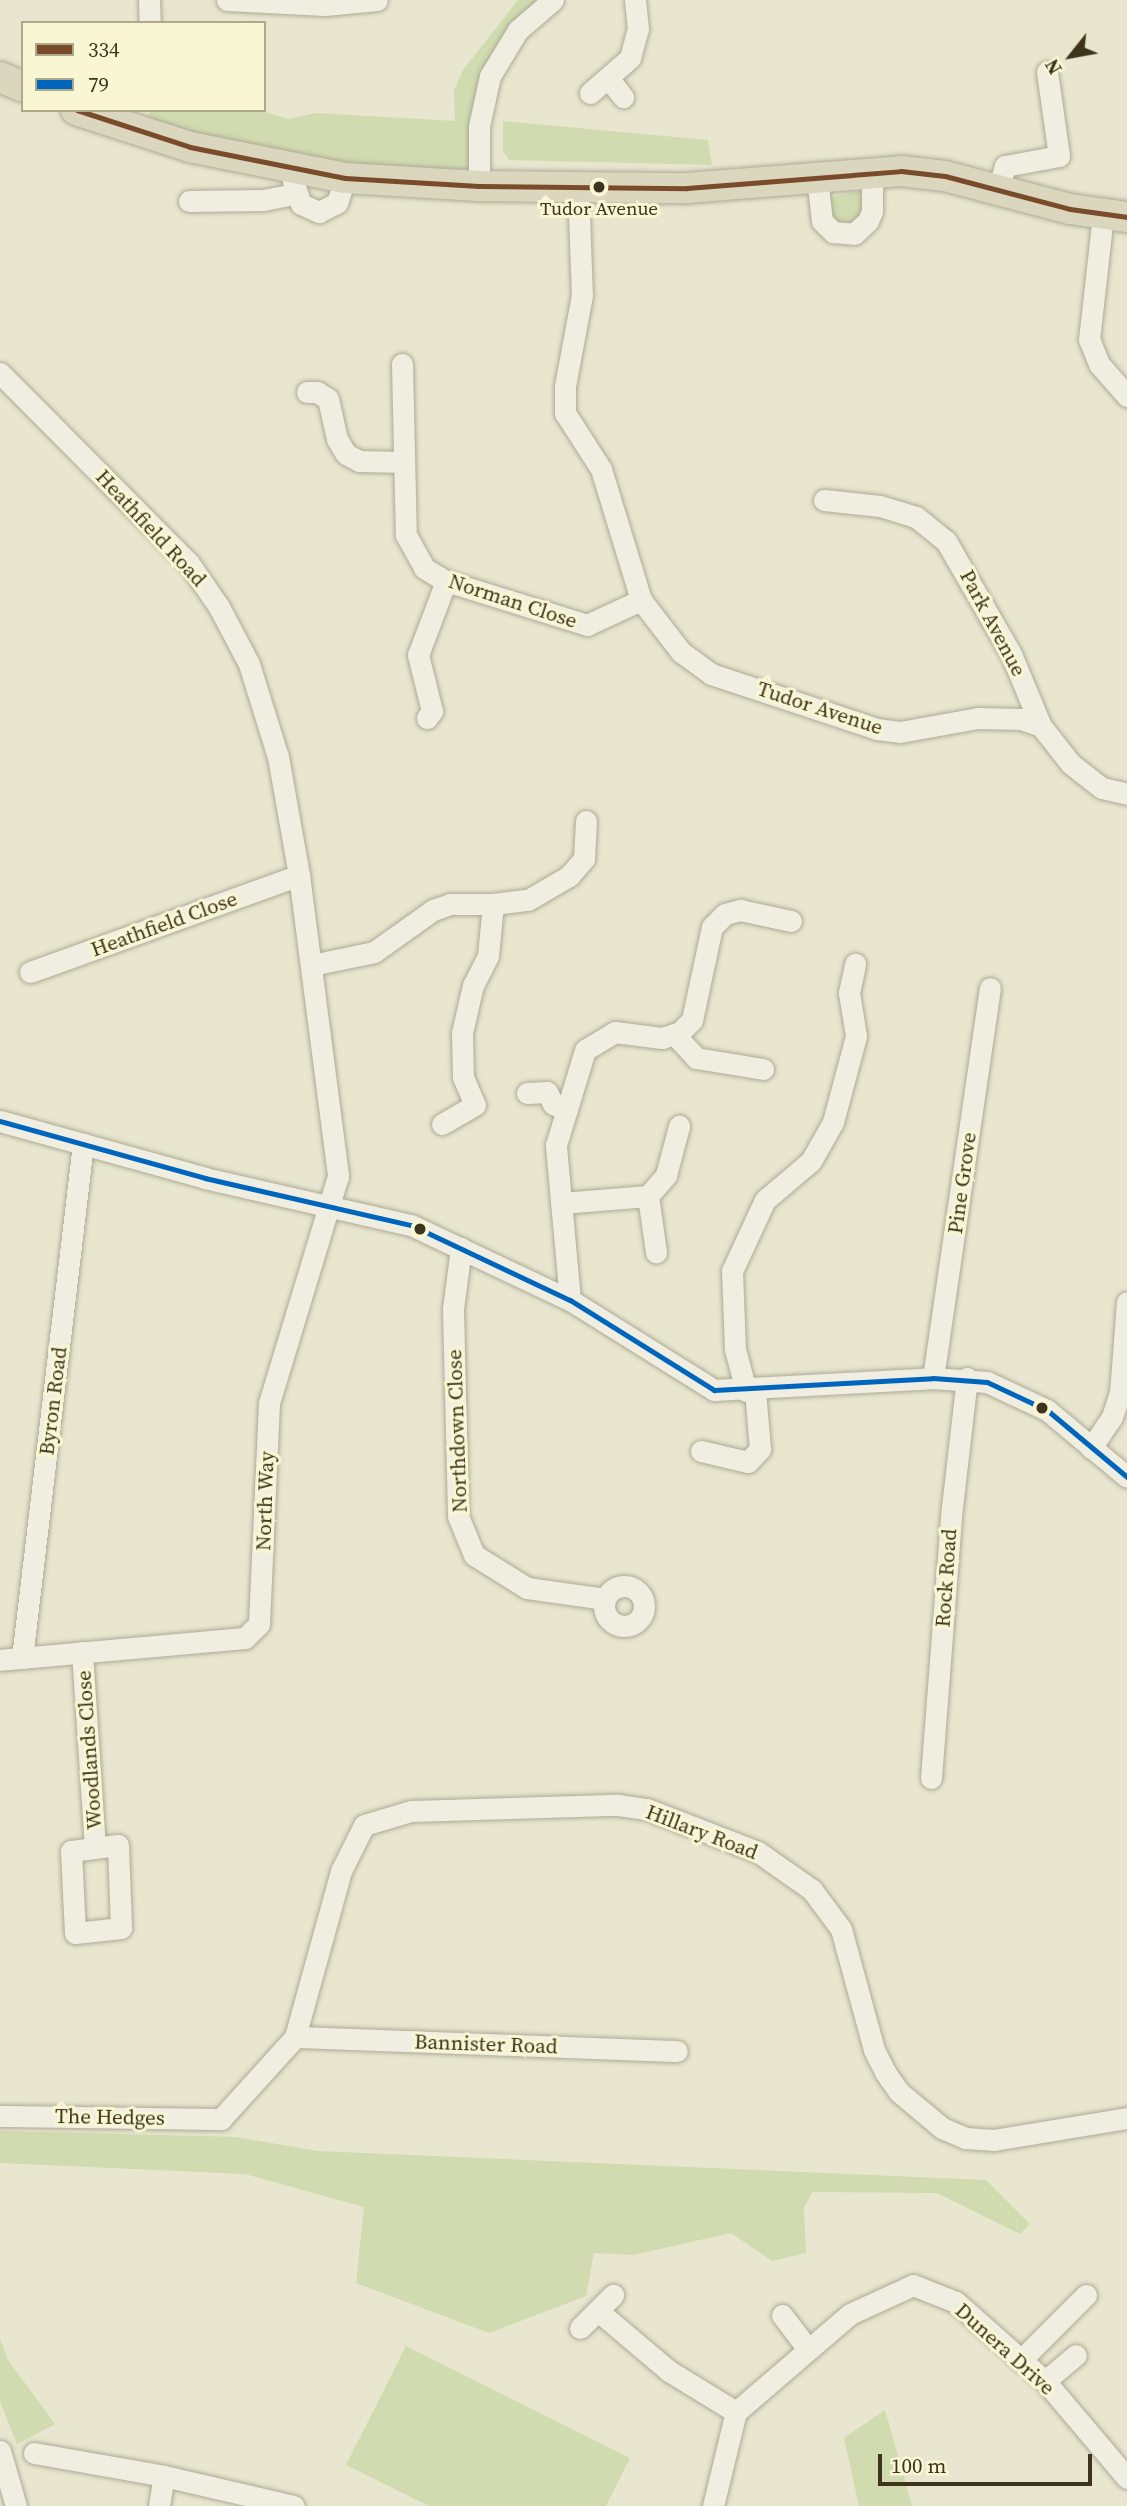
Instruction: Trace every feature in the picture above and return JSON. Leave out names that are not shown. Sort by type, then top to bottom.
[{"type":"highway","points":[[0,77],[21,86]]},
{"type":"highway","points":[[81,112],[144,135],[294,182],[345,178],[479,186],[687,188],[872,171],[945,176],[1115,216]]},
{"type":"street","points":[[149,0],[150,21]]},
{"type":"street","points":[[227,0],[325,5],[377,0]]},
{"type":"street","points":[[590,93],[625,66],[634,49],[635,0]]},
{"type":"street","points":[[479,186],[480,118],[490,76],[512,37],[543,3]]},
{"type":"street","points":[[998,190],[1005,166],[1059,156],[1046,72]]},
{"type":"street","points":[[609,79],[623,97]]},
{"type":"street","points":[[817,177],[822,221],[833,232],[854,234],[869,221],[872,211],[872,171]]},
{"type":"street","points":[[189,201],[263,200],[294,182]]},
{"type":"street","name":"Tudor Avenue","points":[[578,188],[582,295],[563,403],[569,424],[601,469],[641,600],[681,652],[710,674],[877,729],[900,732],[978,718],[1021,719],[1041,726]]},
{"type":"street","points":[[1115,216],[1089,339],[1099,364],[1127,396]]},
{"type":"street","name":"Norman Close","points":[[401,364],[409,544],[424,568],[446,581],[587,625],[641,600]]},
{"type":"street","name":"Heathfield Road","points":[[0,373],[188,562],[219,607],[263,701],[299,875],[312,965],[338,1176],[331,1204]]},
{"type":"street","points":[[307,391],[317,392],[328,399],[337,439],[346,454],[359,461],[404,462]]},
{"type":"street","name":"Park Avenue","points":[[824,500],[880,506],[916,517],[946,541],[1011,654],[1041,726],[1071,764],[1102,788],[1127,794]]},
{"type":"street","points":[[427,718],[432,711],[418,655],[446,581]]},
{"type":"street","points":[[312,965],[374,952],[433,910],[450,904],[493,904],[528,900],[569,876],[584,859],[586,821]]},
{"type":"street","name":"Heathfield Close","points":[[30,972],[299,875]]},
{"type":"street","points":[[442,1125],[475,1105],[463,1077],[462,1033],[473,985],[488,956],[493,904]]},
{"type":"street","points":[[570,1300],[556,1145],[585,1050],[615,1032],[662,1038],[674,1034],[692,1020],[712,927],[725,914],[740,910],[791,921]]},
{"type":"street","points":[[701,1451],[748,1462],[760,1449],[751,1391],[735,1349],[732,1270],[765,1200],[811,1161],[843,1095],[856,1036],[850,1003],[855,964]]},
{"type":"street","name":"Pine Grove","points":[[933,1378],[990,988]]},
{"type":"street","points":[[674,1034],[696,1058],[763,1069]]},
{"type":"street","points":[[527,1093],[547,1092],[553,1104],[567,1110]]},
{"type":"street","points":[[0,1121],[205,1178],[331,1204],[411,1225],[570,1300],[714,1390],[751,1391],[933,1378],[967,1378],[987,1382],[1047,1410],[1127,1477]]},
{"type":"street","points":[[561,1203],[648,1196],[666,1175],[679,1126]]},
{"type":"street","name":"Byron Road","points":[[22,1658],[83,1144]]},
{"type":"street","points":[[648,1196],[656,1252]]},
{"type":"street","name":"North Way","points":[[0,1660],[245,1638],[259,1624],[269,1403],[331,1204]]},
{"type":"street","name":"Northdown Close","points":[[461,1248],[453,1309],[458,1516],[474,1555],[527,1588],[605,1599]]},
{"type":"street","points":[[1091,1448],[1112,1417],[1121,1393],[1127,1302]]},
{"type":"street","name":"Rock Road","points":[[931,1778],[951,1516],[967,1378]]},
{"type":"street","name":"Woodlands Close","points":[[82,1652],[95,1848]]},
{"type":"street","name":"Hillary Road","points":[[221,2119],[295,2037],[341,1871],[364,1825],[411,1811],[618,1805],[647,1809],[758,1852],[812,1890],[841,1929],[874,2050],[885,2072],[899,2092],[942,2128],[965,2138],[994,2140],[1127,2118]]},
{"type":"street","name":"Bannister Road","points":[[295,2037],[677,2051]]},
{"type":"street","name":"The Hedges","points":[[0,2116],[221,2119]]},
{"type":"street","name":"Dunera Drive","points":[[736,2412],[807,2348],[850,2314],[913,2286],[956,2302],[1045,2381],[1125,2472]]},
{"type":"street","points":[[580,2328],[613,2295]]},
{"type":"street","points":[[1021,2360],[1086,2295]]},
{"type":"street","points":[[597,2311],[669,2371],[736,2412],[713,2506]]},
{"type":"street","points":[[782,2315],[807,2348]]},
{"type":"street","points":[[1045,2381],[1076,2355]]},
{"type":"street","points":[[0,2451],[16,2506]]},
{"type":"street","points":[[34,2453],[164,2476],[294,2506]]},
{"type":"street","points":[[159,2506],[164,2476]]},
{"type":"green space","points":[[518,0],[553,0],[498,58],[479,186],[345,178],[148,120],[150,112],[265,112],[289,119],[316,113],[455,121],[454,90],[463,70]]},
{"type":"green space","points":[[503,121],[708,140],[712,165],[509,160],[503,151]]},
{"type":"green space","points":[[860,191],[866,195],[858,226],[832,225],[826,198]]},
{"type":"green space","points":[[0,2131],[236,2137],[318,2151],[986,2180],[1030,2224],[1020,2234],[937,2193],[812,2192],[804,2208],[806,2253],[772,2261],[731,2233],[633,2255],[594,2253],[586,2296],[489,2333],[356,2283],[364,2207],[245,2174],[0,2163]]},
{"type":"green space","points":[[0,2339],[8,2360],[55,2424],[17,2444],[0,2401]]},
{"type":"green space","points":[[406,2346],[630,2458],[606,2506],[429,2506],[346,2465]]},
{"type":"green space","points":[[885,2410],[912,2506],[859,2506],[844,2438]]},
{"type":"transit line","name":"334","points":[[83,112],[190,147],[345,178],[479,186],[687,188],[901,171],[945,176],[1070,209],[1127,217]]},
{"type":"transit line","name":"79","points":[[0,1121],[205,1178],[411,1225],[570,1300],[714,1390],[933,1378],[987,1382],[1047,1410],[1127,1477]]},
{"type":"place","name":"Tudor Avenue","points":[[599,187]]}]
